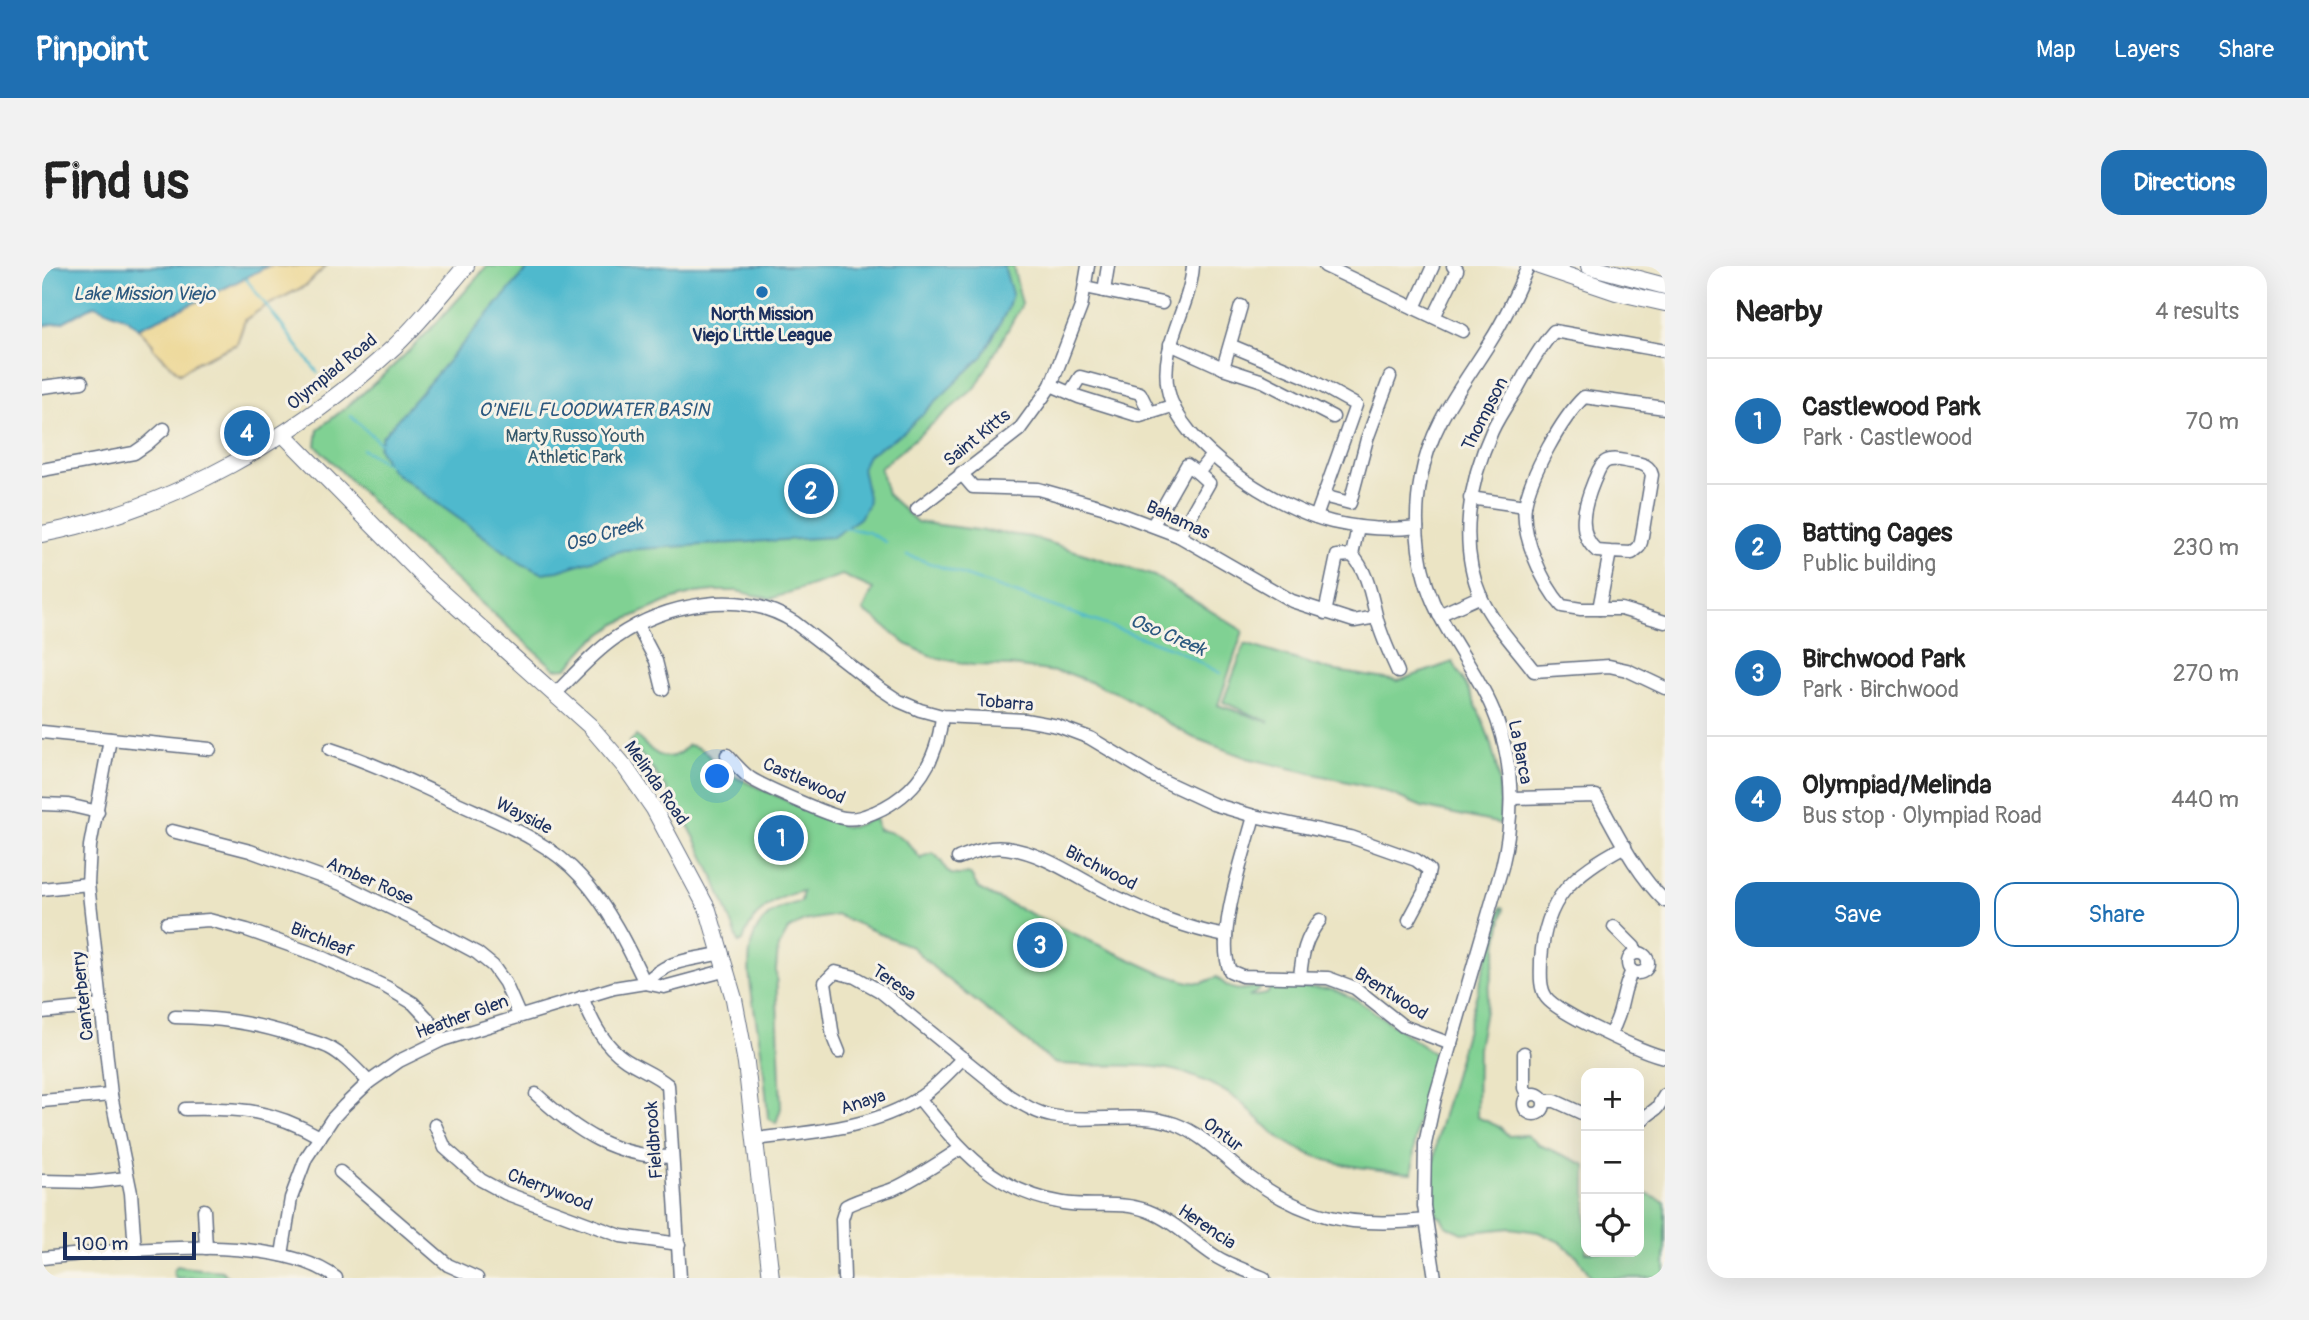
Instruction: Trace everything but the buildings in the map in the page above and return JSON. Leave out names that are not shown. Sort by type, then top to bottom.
[{"type":"main road","name":"Olympiad Road","points":[[42,534],[138,508],[210,475],[283,434],[350,385],[396,345],[466,266]]},
{"type":"main road","points":[[1539,266],[1616,292],[1665,303]]},
{"type":"main road","points":[[1589,266],[1665,286]]},
{"type":"main road","name":"Melinda Road","points":[[283,434],[424,576],[590,726],[625,767],[654,808],[679,851],[708,910],[727,970],[746,1063],[771,1278]]},
{"type":"street","name":"Saint Kitts","points":[[917,509],[1019,430],[1051,385],[1082,307],[1088,266]]},
{"type":"street","points":[[1104,291],[1108,266]]},
{"type":"street","points":[[1193,266],[1186,298],[1166,360],[1167,388],[1172,406],[1196,442],[1274,498],[1315,517],[1358,527],[1417,527]]},
{"type":"street","points":[[1325,266],[1463,331]]},
{"type":"street","points":[[1414,308],[1433,266]]},
{"type":"street","points":[[1434,317],[1457,270],[1453,266]]},
{"type":"street","name":"La Barca","points":[[1435,1278],[1426,1220],[1423,1169],[1425,1144],[1432,1110],[1502,867],[1508,842],[1511,798],[1510,773],[1498,721],[1488,698],[1439,615],[1421,558],[1417,527],[1420,479],[1436,428],[1452,397],[1491,341],[1528,266]]},
{"type":"street","points":[[1085,287],[1163,303]]},
{"type":"street","points":[[1223,368],[1232,346],[1241,306]]},
{"type":"street","name":"Thompson","points":[[1665,351],[1555,331],[1543,344],[1493,430],[1479,466],[1471,498],[1469,522],[1471,559],[1481,596],[1490,613],[1535,671],[1609,666],[1627,670],[1665,688]]},
{"type":"street","points":[[1170,344],[1223,368],[1263,381],[1333,417]]},
{"type":"street","points":[[1232,346],[1297,373],[1356,405],[1315,517]]},
{"type":"street","points":[[1286,393],[1297,373]]},
{"type":"street","points":[[1070,393],[1080,377],[1140,393],[1150,412]]},
{"type":"street","points":[[1323,496],[1350,503],[1367,439],[1390,377]]},
{"type":"street","points":[[42,387],[82,382]]},
{"type":"street","points":[[1051,385],[1140,415],[1172,406]]},
{"type":"street","points":[[1665,408],[1584,397],[1546,452],[1525,506],[1531,550],[1558,601],[1565,608],[1621,609],[1665,622]]},
{"type":"street","points":[[42,470],[134,453],[164,429]]},
{"type":"street","points":[[1346,432],[1367,439]]},
{"type":"street","points":[[1198,473],[1212,455]]},
{"type":"street","points":[[1614,459],[1644,464],[1651,470],[1652,475],[1639,547],[1632,553],[1610,552],[1594,549],[1587,540],[1583,523],[1587,497],[1606,461],[1614,459]]},
{"type":"street","points":[[1153,525],[1188,465],[1209,483],[1179,536]]},
{"type":"street","name":"Bahamas","points":[[961,473],[972,487],[1038,489],[1068,496],[1153,525],[1179,536],[1292,601],[1354,621],[1376,617]]},
{"type":"street","points":[[1471,498],[1525,506]]},
{"type":"street","points":[[1352,555],[1358,527]]},
{"type":"street","points":[[1599,609],[1610,552]]},
{"type":"street","points":[[1325,612],[1337,556],[1352,555]]},
{"type":"street","points":[[1352,555],[1360,564],[1375,606],[1376,617],[1398,672]]},
{"type":"street","points":[[1439,615],[1481,596]]},
{"type":"street","name":"Tobarra","points":[[556,693],[615,637],[637,625],[693,605],[733,603],[763,607],[794,622],[899,701],[942,716],[1025,720],[1058,726],[1090,738],[1156,777],[1213,804],[1254,816],[1325,830],[1416,860],[1429,870],[1424,892],[1409,920]]},
{"type":"street","points":[[637,625],[656,662],[663,689]]},
{"type":"street","name":"Castlewood","points":[[727,755],[751,779],[830,813],[845,818],[862,818],[891,805],[922,777],[940,736],[942,716]]},
{"type":"street","points":[[42,732],[210,749]]},
{"type":"street","name":"Canterberry","points":[[110,739],[90,846],[88,884],[111,1095],[127,1178],[135,1250]]},
{"type":"street","name":"Wayside","points":[[330,749],[365,760],[518,831],[549,849],[580,876],[601,902],[645,983]]},
{"type":"street","points":[[1511,798],[1596,796],[1625,846],[1664,898]]},
{"type":"street","points":[[42,804],[68,805],[97,811]]},
{"type":"street","points":[[1226,936],[1230,908],[1254,816]]},
{"type":"street","name":"Amber Rose","points":[[172,831],[250,851],[344,885],[417,921],[477,953],[493,967],[505,983],[519,1015]]},
{"type":"street","points":[[1625,846],[1581,872],[1555,902],[1548,921],[1540,979],[1545,997],[1556,1006],[1610,1034],[1665,1057]]},
{"type":"street","name":"Birchwood","points":[[958,858],[985,848],[1026,852],[1057,865],[1114,896],[1169,919],[1226,936]]},
{"type":"street","points":[[42,889],[88,884]]},
{"type":"street","name":"Birchleaf","points":[[167,923],[209,920],[247,930],[317,955],[386,987],[413,1003],[442,1040]]},
{"type":"street","points":[[1300,977],[1303,949],[1320,920]]},
{"type":"street","points":[[1610,1034],[1623,1008],[1627,981],[1632,971],[1628,963],[1635,953],[1634,947],[1614,927]]},
{"type":"street","name":"Brentwood","points":[[1226,936],[1225,959],[1230,971],[1242,976],[1328,978],[1355,988],[1403,1026],[1451,1044]]},
{"type":"street","points":[[645,983],[663,969],[684,960],[722,953]]},
{"type":"street","points":[[663,969],[671,985]]},
{"type":"street","name":"Heather Glen","points":[[282,1255],[285,1229],[298,1177],[306,1158],[338,1112],[399,1060],[442,1040],[614,988],[645,983],[664,987],[727,970]]},
{"type":"street","name":"Teresa","points":[[839,1052],[833,1037],[825,982],[835,972],[855,977],[880,991],[963,1058]]},
{"type":"street","name":"Fieldbrook","points":[[582,997],[602,1038],[626,1060],[656,1075],[668,1085],[680,1278]]},
{"type":"street","points":[[42,1012],[102,1006]]},
{"type":"street","points":[[175,1017],[224,1018],[303,1038],[328,1047],[347,1060],[369,1083]]},
{"type":"street","points":[[1524,1053],[1524,1088],[1528,1096],[1524,1104],[1526,1110],[1537,1113],[1542,1110],[1544,1101],[1555,1101],[1581,1113]]},
{"type":"street","name":"Anaya","points":[[756,1139],[830,1130],[880,1118],[919,1098],[963,1058]]},
{"type":"street","name":"Ontur","points":[[963,1058],[1009,1096],[1028,1108],[1052,1116],[1150,1118],[1193,1132],[1263,1188],[1305,1209],[1339,1220],[1382,1223],[1426,1220]]},
{"type":"street","points":[[536,1094],[564,1120],[613,1147],[646,1157],[672,1157]]},
{"type":"street","points":[[42,1101],[111,1095]]},
{"type":"street","points":[[1644,1118],[1657,1108],[1665,1095]]},
{"type":"street","name":"Herencia","points":[[919,1098],[960,1149],[982,1168],[1022,1192],[1064,1203],[1126,1204],[1149,1211],[1172,1222],[1216,1257],[1264,1278]]},
{"type":"street","points":[[185,1109],[236,1108],[260,1112],[287,1120],[320,1137]]},
{"type":"street","name":"Cherrywood","points":[[435,1125],[445,1148],[481,1180],[505,1193],[621,1236],[679,1244]]},
{"type":"street","points":[[845,1278],[842,1219],[846,1206],[892,1189],[926,1172],[960,1149]]},
{"type":"street","points":[[340,1172],[447,1265],[477,1278]]},
{"type":"street","points":[[42,1181],[91,1182],[127,1178]]},
{"type":"street","points":[[204,1210],[205,1248]]},
{"type":"street","points":[[42,1258],[135,1250],[205,1248],[282,1255],[315,1265],[336,1278]]},
{"type":"green space","name":"Marty Russo Youth Athletic Park","points":[[487,266],[1013,266],[1022,304],[976,387],[880,468],[887,494],[917,522],[1031,537],[1154,576],[1243,631],[1218,705],[1269,722],[1223,702],[1245,644],[1330,670],[1398,681],[1453,662],[1474,700],[1490,740],[1498,776],[1501,824],[1422,807],[1382,790],[1247,758],[1192,737],[1120,694],[1070,674],[1012,666],[972,665],[933,657],[906,644],[863,611],[873,589],[842,575],[770,599],[737,591],[715,591],[671,600],[618,623],[591,642],[567,668],[555,669],[401,531],[316,446],[318,429],[365,392],[408,352]]},
{"type":"green space","points":[[636,736],[661,756],[674,756],[688,745],[698,748],[724,772],[843,826],[852,827],[875,818],[878,830],[893,833],[903,839],[921,859],[933,853],[949,873],[970,874],[979,889],[992,896],[1160,973],[1202,983],[1217,977],[1227,986],[1236,989],[1259,986],[1260,989],[1249,997],[1267,994],[1272,986],[1333,989],[1357,1000],[1437,1056],[1416,1128],[1412,1173],[1345,1165],[1313,1156],[1283,1140],[1228,1093],[1175,1071],[1158,1067],[1054,1063],[934,968],[912,947],[837,915],[804,921],[788,930],[778,948],[776,970],[781,1108],[776,1123],[768,1118],[763,1064],[751,992],[750,953],[754,935],[763,921],[778,909],[801,902],[803,891],[783,897],[766,907],[752,922],[743,941],[739,943],[707,863],[680,811],[630,742]]},
{"type":"green space","points":[[1501,907],[1504,908],[1478,1048],[1477,1117],[1500,1127],[1508,1136],[1526,1135],[1539,1145],[1581,1163],[1581,1257],[1644,1257],[1644,1193],[1665,1202],[1665,1278],[1592,1278],[1577,1256],[1560,1242],[1538,1232],[1510,1228],[1462,1233],[1446,1226],[1441,1217],[1435,1215],[1433,1168],[1438,1133]]},
{"type":"green space","points":[[177,1266],[222,1271],[229,1278],[176,1278],[173,1272]]},
{"type":"sand","points":[[268,266],[326,266],[307,285],[245,320],[237,344],[197,362],[182,372],[179,373],[152,347],[138,328],[205,298]]},
{"type":"water","name":"Lake Mission Viejo","points":[[42,266],[268,266],[138,328],[128,319],[95,305],[63,322],[42,326]]},
{"type":"water","name":"O'NEIL FLOODWATER BASIN","points":[[530,266],[1004,266],[1012,294],[1007,310],[983,356],[904,432],[868,455],[862,468],[869,502],[860,518],[833,537],[623,550],[558,571],[542,573],[522,564],[391,470],[378,448],[382,437]]},
{"type":"waterway","points":[[246,279],[318,373]]},
{"type":"waterway","points":[[351,416],[380,443]]},
{"type":"waterway","name":"Oso Creek","points":[[362,449],[389,465]]},
{"type":"waterway","name":"Oso Creek","points":[[846,528],[868,532],[885,542]]},
{"type":"waterway","name":"Oso Creek","points":[[907,555],[1174,649],[1220,673]]},
{"type":"place","name":"North Mission Viejo Little League","points":[[762,292]]},
{"type":"place","name":"Olympiad/Melinda","points":[[247,433]]},
{"type":"place","name":"Batting Cages","points":[[811,491]]},
{"type":"place","name":"Castlewood Park","points":[[781,838]]},
{"type":"place","name":"Birchwood Park","points":[[1040,945]]}]
